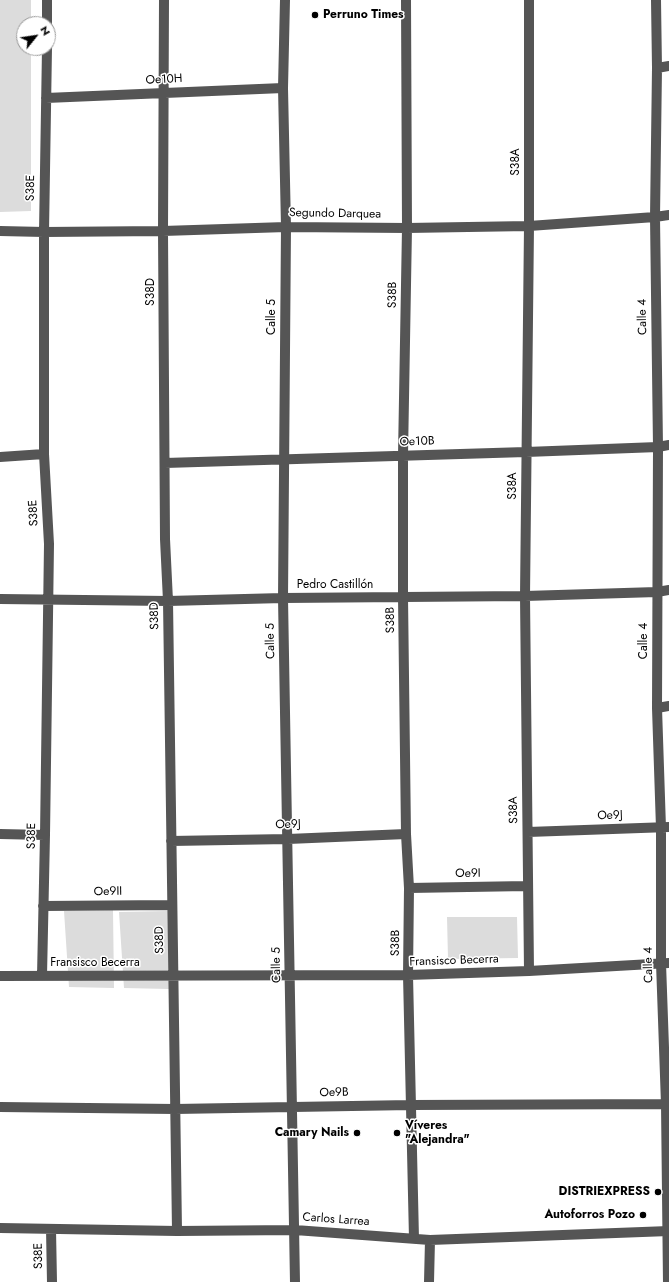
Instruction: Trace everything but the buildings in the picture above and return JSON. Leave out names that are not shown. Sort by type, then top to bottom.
[{"type":"street","points":[[47,0],[47,16]]},
{"type":"street","name":"S38D","points":[[164,0],[164,539],[168,601],[174,1109],[177,1231]]},
{"type":"street","name":"Calle 5","points":[[285,0],[283,88],[286,227],[283,598],[295,1282]]},
{"type":"street","name":"S38B","points":[[406,0],[407,228],[403,455],[406,834],[409,888],[408,975],[414,1239]]},
{"type":"street","name":"S38A","points":[[528,971],[525,596],[529,226],[529,0]]},
{"type":"street","name":"Calle 4","points":[[656,0],[657,68],[655,217],[658,447],[657,708],[665,827],[668,1282]]},
{"type":"street","name":"S38E","points":[[42,976],[49,544],[44,454],[44,232],[47,56]]},
{"type":"street","points":[[657,68],[669,66]]},
{"type":"street","name":"Oe10H","points":[[46,98],[283,88]]},
{"type":"street","name":"Segundo Darquea","points":[[0,231],[163,231],[286,227],[407,228],[529,226],[669,215]]},
{"type":"street","name":"Oe10B","points":[[165,462],[526,452],[658,447],[669,445]]},
{"type":"street","points":[[0,457],[44,454]]},
{"type":"street","name":"Pedro Castillón","points":[[0,600],[47,599],[168,601],[283,598],[525,596],[657,592],[669,590]]},
{"type":"street","points":[[657,708],[669,706]]},
{"type":"street","name":"Oe9J","points":[[528,832],[665,827]]},
{"type":"street","points":[[0,834],[45,835]]},
{"type":"street","name":"Oe9J","points":[[171,841],[288,839],[406,834]]},
{"type":"street","name":"Oe9I","points":[[409,888],[527,886]]},
{"type":"street","name":"Oe9II","points":[[43,906],[172,905]]},
{"type":"street","name":"Fransisco Becerra","points":[[0,976],[408,975],[528,971],[665,963]]},
{"type":"street","name":"Oe9B","points":[[0,1107],[174,1109],[292,1106],[668,1104]]},
{"type":"street","name":"Carlos Larrea","points":[[0,1228],[177,1231],[295,1230],[430,1240],[668,1231]]},
{"type":"street","name":"S38E","points":[[51,1229],[52,1282]]},
{"type":"street","points":[[429,1282],[430,1240]]},
{"type":"shaded area","points":[[0,0],[31,0],[31,16],[16,16],[16,56],[31,56],[31,211],[0,212]]},
{"type":"shaded area","points":[[113,910],[114,988],[69,987],[64,911]]},
{"type":"shaded area","points":[[168,911],[169,989],[124,988],[119,912]]},
{"type":"shaded area","points":[[447,917],[517,917],[518,958],[448,959]]},
{"type":"place","name":"Perruno Times","points":[[315,15]]},
{"type":"place","name":"Camary Nails","points":[[357,1133]]},
{"type":"place","name":"Víveres \"Alejandra\"","points":[[397,1133]]},
{"type":"place","name":"DISTRIEXPRESS","points":[[658,1192]]},
{"type":"place","name":"Autoforros Pozo","points":[[643,1215]]}]
